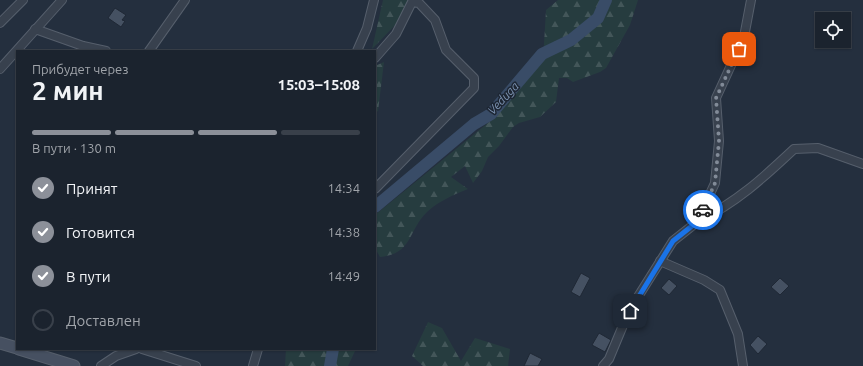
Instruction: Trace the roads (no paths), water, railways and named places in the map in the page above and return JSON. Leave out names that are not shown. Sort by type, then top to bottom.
[{"type":"main road","points":[[0,343],[16,348]]},
{"type":"main road","points":[[21,350],[74,366]]},
{"type":"street","points":[[0,23],[23,0]]},
{"type":"street","points":[[16,50],[62,0]]},
{"type":"street","points":[[150,50],[185,0]]},
{"type":"street","points":[[357,50],[367,28],[374,0]]},
{"type":"street","points":[[697,222],[715,183],[719,141],[716,98],[744,37],[751,0]]},
{"type":"street","points":[[376,57],[396,34],[412,2],[419,3],[435,20],[446,50],[474,78],[474,88],[376,188]]},
{"type":"street","points":[[35,28],[83,46],[101,50]]},
{"type":"street","points":[[0,69],[16,50]]},
{"type":"street","points":[[603,366],[609,359],[630,311],[673,241],[697,222],[724,208],[756,185],[794,149],[818,148],[863,164]]},
{"type":"street","points":[[660,261],[704,280],[720,290],[738,334],[743,366]]},
{"type":"street","points":[[101,366],[116,356],[133,350]]},
{"type":"street","points":[[145,350],[196,366]]},
{"type":"street","points":[[253,366],[258,350]]},
{"type":"waterway","name":"Veduga","points":[[376,206],[474,124],[491,114],[542,54],[571,40],[598,18],[606,0]]},
{"type":"waterway","name":"Veduga","points":[[330,366],[333,350]]}]
